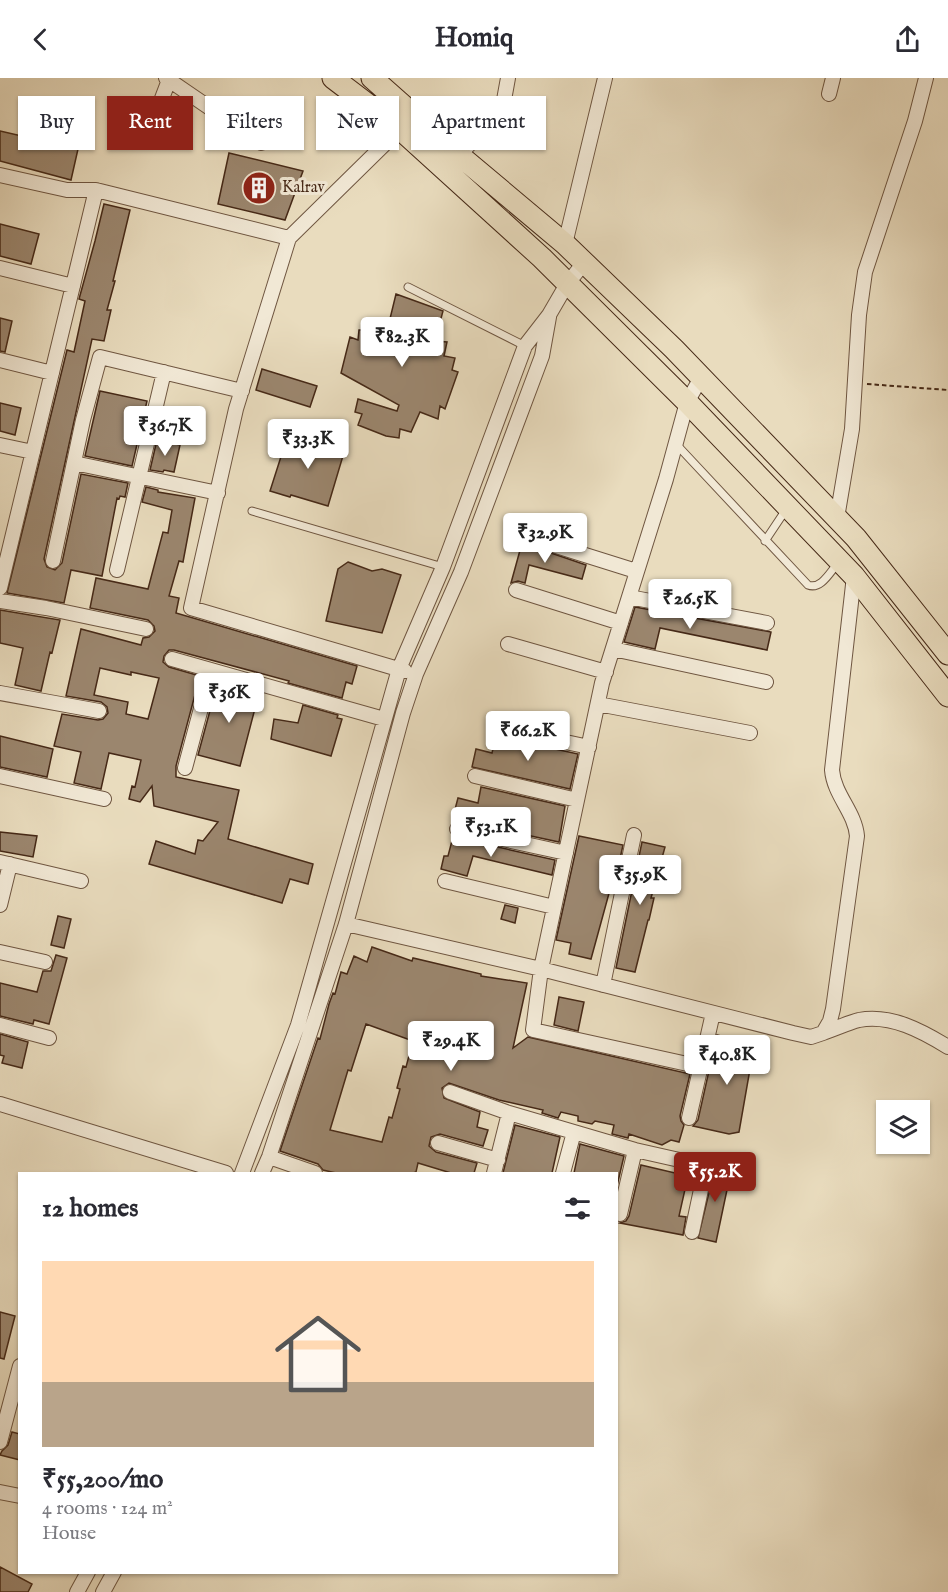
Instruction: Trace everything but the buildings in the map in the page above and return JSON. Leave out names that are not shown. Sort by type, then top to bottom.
[{"type":"main road","points":[[333,78],[400,129],[533,250],[687,402],[847,569],[948,696]]},
{"type":"main road","points":[[372,78],[565,244],[701,378],[856,538],[948,654]]},
{"type":"street","points":[[459,155],[502,111],[508,78]]},
{"type":"street","points":[[565,244],[605,78]]},
{"type":"street","points":[[829,94],[833,78]]},
{"type":"street","points":[[837,518],[850,445],[859,315],[865,272],[915,121],[926,78]]},
{"type":"street","points":[[162,96],[168,79],[205,104]]},
{"type":"street","points":[[400,129],[290,238],[242,391],[191,608],[416,674]]},
{"type":"street","points":[[0,175],[67,190],[96,190],[290,238]]},
{"type":"street","points":[[0,588],[7,531],[33,452],[96,190]]},
{"type":"street","points":[[242,1172],[298,1024],[399,669],[443,567],[525,346],[584,263]]},
{"type":"street","points":[[0,268],[73,286]]},
{"type":"street","points":[[262,1172],[346,924],[403,712],[416,674],[461,572],[542,356],[549,315]]},
{"type":"street","points":[[53,561],[100,357],[242,391]]},
{"type":"street","points":[[0,360],[52,373]]},
{"type":"street","points":[[117,570],[164,372]]},
{"type":"street","points":[[701,378],[687,402],[606,672],[541,969],[533,1030],[701,1067]]},
{"type":"street","points":[[0,445],[33,452]]},
{"type":"street","points":[[74,463],[218,493]]},
{"type":"street","points":[[534,539],[636,571]]},
{"type":"street","points":[[823,1033],[833,1009],[857,836],[853,818],[835,788],[832,770],[847,569]]},
{"type":"street","points":[[516,590],[621,623]]},
{"type":"street","points":[[629,597],[767,623]]},
{"type":"street","points":[[0,600],[146,629]]},
{"type":"street","points":[[508,644],[606,672]]},
{"type":"street","points":[[613,649],[766,682]]},
{"type":"street","points":[[172,659],[384,719]]},
{"type":"street","points":[[185,768],[211,671]]},
{"type":"street","points":[[0,693],[99,711]]},
{"type":"street","points":[[598,704],[750,733]]},
{"type":"street","points":[[495,726],[589,747]]},
{"type":"street","points":[[0,776],[104,799]]},
{"type":"street","points":[[475,776],[577,800]]},
{"type":"street","points":[[457,830],[566,853]]},
{"type":"street","points":[[603,985],[634,835]]},
{"type":"street","points":[[0,905],[5,863],[81,881]]},
{"type":"street","points":[[445,881],[554,907]]},
{"type":"street","points":[[346,924],[541,969],[811,1037],[860,1020],[886,1020],[908,1025],[948,1047]]},
{"type":"street","points":[[0,951],[45,962]]},
{"type":"street","points":[[689,1118],[713,1013]]},
{"type":"street","points":[[0,1025],[50,1038]]},
{"type":"street","points":[[450,1092],[509,1113],[635,1150],[706,1166],[692,1232]]},
{"type":"street","points":[[0,1104],[223,1172]]},
{"type":"street","points":[[438,1143],[496,1166],[509,1113]]},
{"type":"street","points":[[563,1172],[574,1132]]},
{"type":"street","points":[[620,1214],[635,1150]]},
{"type":"street","points":[[269,1158],[312,1172]]},
{"type":"street","points":[[0,1442],[18,1374]]},
{"type":"street","points":[[0,1492],[18,1496]]},
{"type":"street","points":[[77,1592],[87,1574]]},
{"type":"street","points":[[103,1592],[113,1574]]},
{"type":"lane","points":[[408,287],[525,346]]},
{"type":"lane","points":[[676,444],[765,541],[812,587],[847,569]]},
{"type":"lane","points":[[765,541],[787,507]]},
{"type":"lane","points":[[252,511],[443,567]]},
{"type":"path","points":[[855,383],[948,390]]},
{"type":"place","name":"Kalrav","points":[[259,188]]}]
